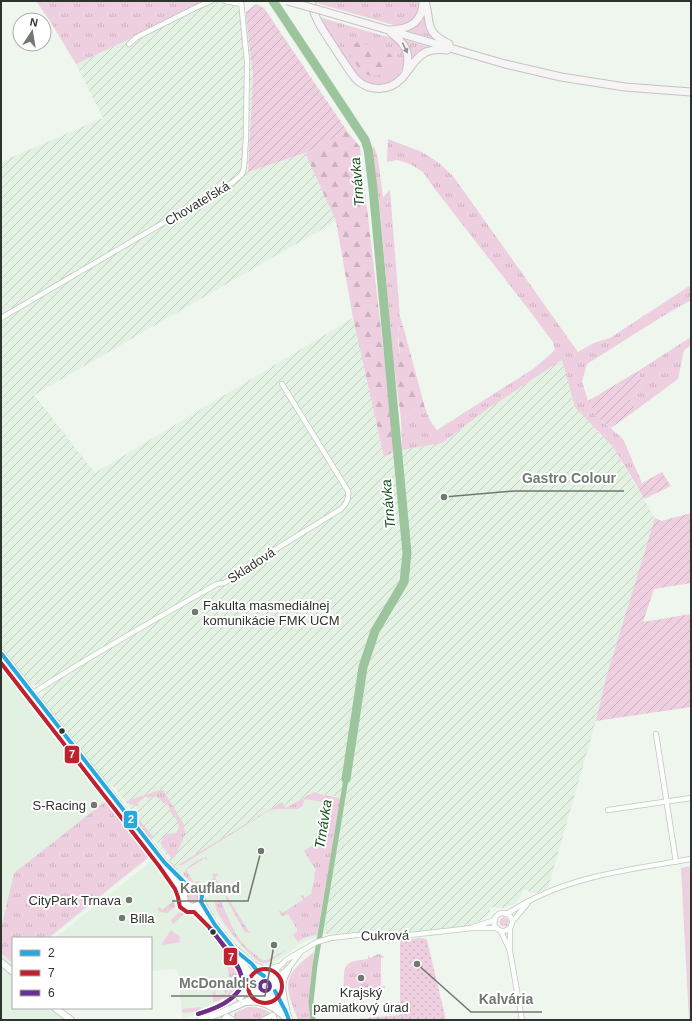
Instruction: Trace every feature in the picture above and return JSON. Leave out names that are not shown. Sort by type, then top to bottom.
[{"type":"main road","points":[[287,1],[463,52],[561,77],[625,87],[691,92]]},
{"type":"main road","points":[[311,1],[315,15],[321,26],[356,79],[364,85],[381,89],[393,85],[405,74],[418,57],[430,50],[438,49],[463,52]]},
{"type":"main road","points":[[386,30],[404,28],[415,23],[422,13],[424,1]]},
{"type":"main road","points":[[424,1],[428,22],[433,33],[439,39],[463,52]]},
{"type":"main road","points":[[386,30],[401,41],[407,50],[408,60],[405,74]]},
{"type":"main road","points":[[1,652],[164,862],[184,895],[184,900],[187,905],[192,907],[199,904],[202,896],[200,892],[192,888],[164,862]]},
{"type":"main road","points":[[184,895],[187,890],[192,888]]},
{"type":"main road","points":[[199,904],[235,950],[244,966],[249,978],[249,984],[242,1000]]},
{"type":"main road","points":[[235,950],[252,964],[258,972],[272,978],[276,984],[275,991],[271,996],[266,998]]},
{"type":"main road","points":[[1,962],[12,971]]},
{"type":"main road","points":[[244,966],[253,976],[255,992],[259,996],[274,1001],[280,1013]]},
{"type":"main road","points":[[288,969],[283,978],[281,991],[288,1020]]},
{"type":"main road","points":[[200,1020],[218,1014],[242,1000],[259,977],[265,976]]},
{"type":"main road","points":[[275,991],[286,1008]]},
{"type":"main road","points":[[242,1000],[259,996]]},
{"type":"main road","points":[[242,1000],[255,1001],[273,1007],[288,1020]]},
{"type":"main road","points":[[56,1009],[66,1020]]},
{"type":"main road","points":[[56,1009],[71,1020]]},
{"type":"street","points":[[129,44],[137,37],[211,1]]},
{"type":"street","points":[[225,1],[241,3]]},
{"type":"street","name":"Chovateľská","points":[[1,318],[233,182],[242,174],[244,168],[246,137],[247,61],[241,3]]},
{"type":"street","name":"Skladová","points":[[33,693],[177,607],[217,584],[224,583],[262,560],[271,552],[346,504],[349,498],[348,491],[282,384]]},
{"type":"street","points":[[656,734],[676,862]]},
{"type":"street","points":[[608,810],[691,798]]},
{"type":"street","points":[[510,951],[495,923],[495,920],[499,915],[505,914],[552,889],[576,881],[691,859]]},
{"type":"street","points":[[522,1020],[510,951],[510,928],[515,917],[531,900]]},
{"type":"street","points":[[505,914],[509,916],[512,922]]},
{"type":"street","name":"Cukrová","points":[[472,928],[495,920]]},
{"type":"street","name":"Cukrová","points":[[252,964],[266,970],[279,965],[312,944],[327,938],[356,935],[417,934],[472,928],[499,929]]},
{"type":"street","points":[[499,929],[505,931],[510,928]]},
{"type":"street","name":"Cukrová","points":[[276,984],[281,974],[288,969],[301,952]]},
{"type":"street","name":"Cukrová","points":[[265,976],[273,973],[279,965]]},
{"type":"street","points":[[263,1020],[273,1015],[275,1020]]},
{"type":"street","points":[[225,1018],[233,1020]]},
{"type":"shaded area","points":[[211,1],[231,1],[246,16],[253,76],[248,172],[305,153],[336,221],[34,395],[95,473],[353,318],[384,457],[395,451],[442,443],[486,410],[562,360],[575,407],[613,447],[655,518],[606,678],[596,721],[548,888],[537,893],[523,890],[516,903],[503,908],[493,907],[489,909],[490,911],[487,916],[476,923],[462,927],[408,932],[322,934],[344,798],[314,791],[287,808],[282,802],[175,867],[115,788],[101,777],[41,700],[44,691],[39,685],[33,685],[26,680],[1,648],[1,162],[103,118],[76,64]]},
{"type":"shaded area","points":[[1,662],[152,855],[51,937],[12,937],[12,970],[9,973],[12,976],[12,1009],[50,1009],[63,1020],[1,1020]]},
{"type":"shaded area","points":[[314,791],[340,798],[317,937],[301,943],[269,967],[261,967],[239,946],[217,917],[211,913],[205,905],[205,899],[209,896],[207,890],[202,890],[197,886],[189,885],[175,867],[283,801],[287,808]]},
{"type":"shaded area","points":[[153,860],[164,866],[180,888],[181,900],[175,907],[179,912],[186,908],[197,911],[217,939],[228,949],[247,978],[245,989],[229,1003],[214,1010],[183,1018],[177,969],[152,971],[152,937],[56,937]]},
{"type":"green space","points":[[36,1],[211,1],[76,64],[52,24],[52,12],[44,12]]},
{"type":"green space","points":[[315,1],[419,1],[420,3],[418,15],[409,24],[394,25],[316,3]]},
{"type":"green space","points":[[256,4],[264,8],[347,131],[305,153],[248,172],[253,76],[246,12]]},
{"type":"green space","points":[[424,15],[426,28],[433,38],[406,31],[417,25]]},
{"type":"green space","points":[[319,17],[391,38],[401,47],[404,57],[403,66],[399,74],[391,81],[382,85],[372,85],[363,81],[351,69]]},
{"type":"green space","points":[[403,39],[432,48],[410,62]]},
{"type":"green space","points":[[350,42],[367,45],[389,53],[393,58],[391,67],[382,74],[376,76],[370,76],[364,73],[361,71],[347,50],[347,44]]},
{"type":"green space","points":[[347,131],[360,147],[395,451],[384,457],[353,318],[336,221],[305,153]]},
{"type":"green space","points":[[388,139],[422,152],[439,163],[453,176],[578,352],[594,343],[610,338],[691,285],[691,300],[587,364],[582,381],[588,401],[595,415],[623,439],[642,483],[637,486],[613,447],[575,407],[562,360],[486,410],[442,443],[402,450],[401,419],[407,417],[411,411],[425,408],[430,421],[437,430],[533,369],[555,349],[553,342],[423,172],[410,164],[397,160],[387,162]]},
{"type":"green space","points":[[374,146],[378,159],[383,197],[390,190],[400,317],[403,326],[400,326],[398,333],[400,354],[394,365],[379,201],[372,150]]},
{"type":"green space","points":[[400,326],[403,326],[425,408],[411,411],[407,417],[401,419],[394,365],[400,354],[398,335]]},
{"type":"green space","points":[[691,337],[691,345],[684,350],[678,379],[636,410],[630,399],[643,386],[638,371]]},
{"type":"green space","points":[[638,371],[643,386],[630,399],[636,410],[611,428],[595,415],[588,401]]},
{"type":"green space","points":[[662,472],[671,486],[644,499],[637,486]]},
{"type":"green space","points":[[691,513],[691,583],[654,589],[643,622],[691,614],[691,707],[596,721],[606,678],[655,518],[661,521]]},
{"type":"green space","points":[[63,737],[87,768],[87,769],[63,740]]},
{"type":"green space","points":[[160,790],[164,791],[184,825],[183,826],[186,832],[175,857],[172,859],[161,844],[163,836],[176,833],[179,828],[178,822],[169,810],[170,809],[166,803],[164,804],[159,798],[148,798],[146,796],[138,803],[138,806],[130,804],[127,801]]},
{"type":"green space","points":[[314,792],[341,798],[317,935],[305,937],[298,942],[293,935],[297,929],[288,914],[282,916],[279,911],[280,910],[282,913],[303,900],[302,895],[305,898],[311,894],[316,870],[304,851],[316,843],[323,802],[305,799],[302,807],[297,809],[270,810],[182,865],[178,865],[282,802],[286,808]]},
{"type":"green space","points":[[107,800],[151,855],[49,937],[12,937],[12,962],[1,953],[1,929],[14,873]]},
{"type":"green space","points":[[135,814],[154,838],[153,839],[149,838],[134,819],[133,816]]},
{"type":"green space","points":[[207,857],[207,861],[205,858],[187,869],[193,863]]},
{"type":"green space","points":[[691,866],[691,1020],[689,1020],[681,868]]},
{"type":"green space","points":[[186,870],[194,883],[183,874]]},
{"type":"green space","points":[[217,873],[218,875],[215,877],[225,894],[224,895],[217,889],[210,889],[194,883],[198,881],[203,885],[214,878],[212,874]]},
{"type":"green space","points":[[193,891],[197,893],[199,897],[197,901],[193,903],[189,901],[187,897],[189,893]]},
{"type":"green space","points":[[227,896],[249,932],[252,930],[250,933],[245,932],[225,897]]},
{"type":"green space","points":[[177,898],[174,903],[175,907],[167,913],[159,912],[158,908],[160,907],[162,910]]},
{"type":"green space","points":[[220,900],[238,937],[249,950],[261,959],[268,959],[288,949],[267,963],[261,963],[258,961],[246,950],[225,925],[216,909],[215,903]]},
{"type":"green space","points":[[179,912],[184,914],[173,924],[171,920]]},
{"type":"green space","points":[[502,918],[506,918],[508,922],[506,926],[502,926],[500,924],[500,920]]},
{"type":"green space","points":[[171,930],[181,938],[179,940],[181,942],[161,945]]},
{"type":"green space","points":[[423,938],[427,940],[446,1020],[345,1020],[400,1015],[400,940]]},
{"type":"green space","points":[[221,948],[234,961],[243,977],[229,977],[226,957]]},
{"type":"green space","points":[[314,952],[310,988],[312,1020],[298,1020],[290,998],[288,982],[296,968]]},
{"type":"green space","points":[[378,954],[382,955],[384,958],[381,958],[381,986],[385,986],[384,990],[380,993],[352,996],[345,993],[344,970],[346,967],[353,962],[368,959],[368,955],[370,958]]},
{"type":"green space","points":[[262,979],[268,979],[272,983],[272,989],[268,993],[262,993],[258,989],[258,983]]},
{"type":"green space","points":[[238,984],[241,988],[237,994],[226,1001],[219,1003],[228,994],[230,985]]},
{"type":"green space","points":[[224,990],[228,990],[224,996],[218,1001],[213,1002],[213,992],[215,991],[216,995],[225,994]]},
{"type":"green space","points":[[202,1007],[199,1011],[182,1013],[182,1009]]},
{"type":"green space","points":[[248,1007],[264,1009],[271,1014],[259,1020],[235,1019],[234,1013]]},
{"type":"waterway","name":"Trnávka","points":[[273,1],[365,140],[368,149],[373,188],[407,553],[404,582],[375,631],[363,667],[346,779]]},
{"type":"waterway","name":"Trnávka","points":[[313,1020],[311,1002],[315,965],[346,779]]},
{"type":"transit line","name":"2","points":[[1,653],[164,862],[187,885],[200,891],[202,896],[201,902],[215,925],[235,950],[264,976]]},
{"type":"transit line","name":"7","points":[[1,663],[159,866],[175,889],[180,907],[187,912],[194,912],[212,930],[239,970],[243,981],[241,988],[237,993],[225,1003],[198,1014]]},
{"type":"transit line","name":"6","points":[[198,1014],[218,1007],[230,1000],[240,990],[243,983],[242,976],[235,961],[226,947],[210,929]]},
{"type":"transit line","name":"7","points":[[268,969],[277,974],[281,979],[282,986],[281,993],[277,998],[272,1002],[262,1003],[258,1002],[249,993],[248,983],[249,979],[258,970],[268,969]]},
{"type":"transit line","name":"6","points":[[263,981],[267,981],[269,982],[270,986],[269,990],[263,991],[260,988],[260,984],[263,981]]},
{"type":"transit line","name":"2","points":[[275,991],[289,1020]]},
{"type":"place","name":"Gastro Colour","points":[[444,497]]},
{"type":"place","name":"Fakulta masmediálnej komunikácie FMK UCM","points":[[195,612]]},
{"type":"place","name":"S-Racing","points":[[94,805]]},
{"type":"place","name":"Kaufland","points":[[261,851]]},
{"type":"place","name":"CityPark Trnava","points":[[129,900]]},
{"type":"place","name":"Billa","points":[[122,918]]},
{"type":"place","name":"McDonald's","points":[[274,945]]},
{"type":"place","name":"Kalvária","points":[[417,964]]},
{"type":"place","name":"Krajský pamiatkový úrad","points":[[361,978]]}]
